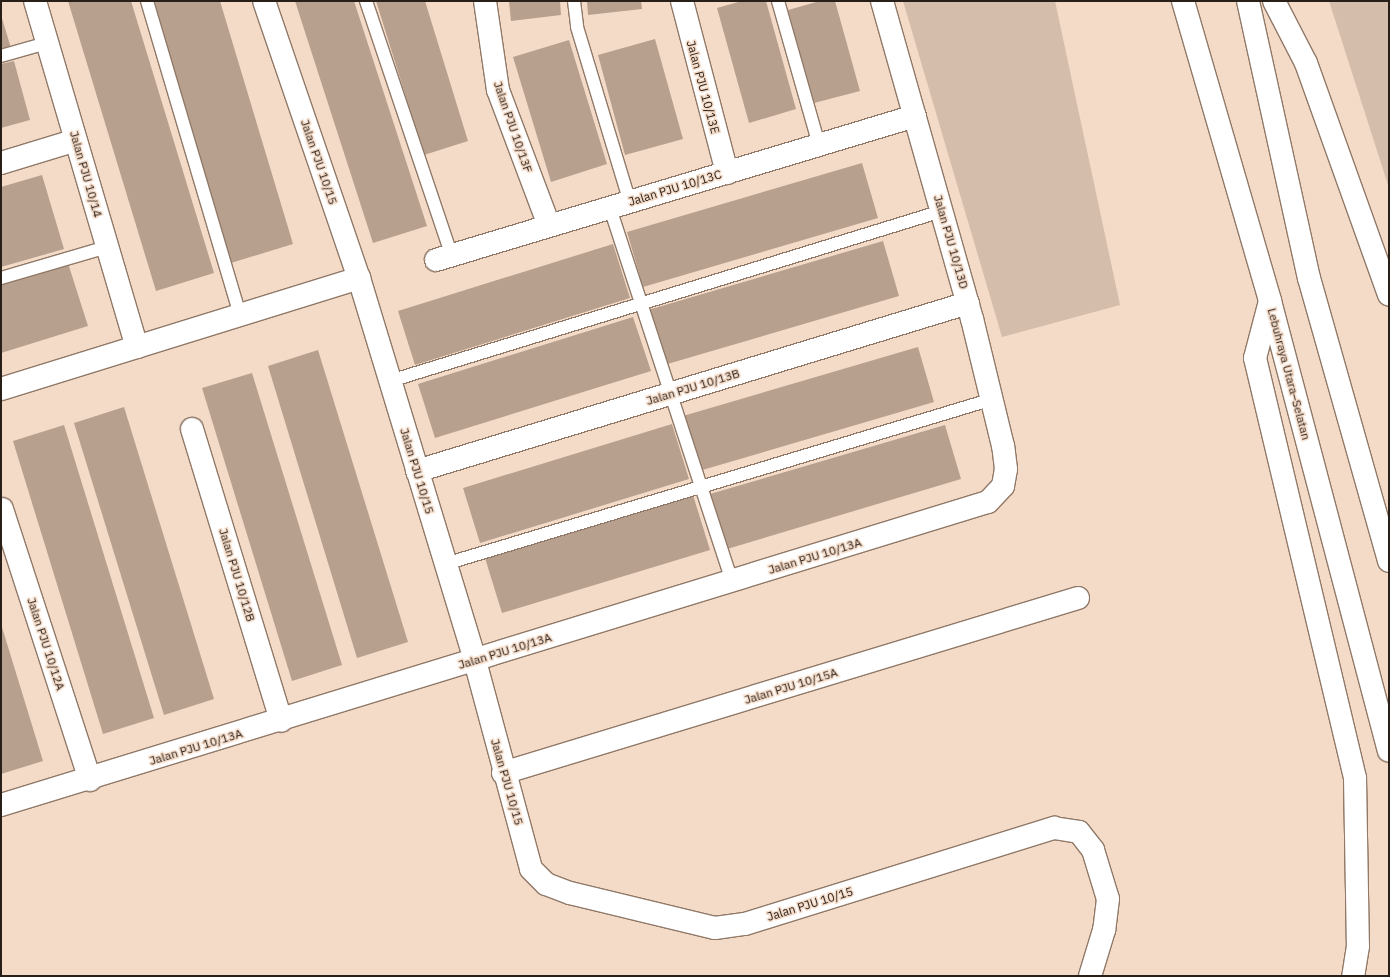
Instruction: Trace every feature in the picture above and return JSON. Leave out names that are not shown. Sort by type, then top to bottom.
[{"type":"main road","name":"Jalan PJU 10/14","points":[[35,1],[136,347]]},
{"type":"main road","name":"Jalan PJU 10/15","points":[[264,1],[359,278],[475,661],[503,773],[531,869],[546,884],[715,928],[745,924],[1054,828],[1079,832],[1093,850],[1108,899],[1104,930],[1090,976]]},
{"type":"main road","name":"Jalan PJU 10/13F","points":[[486,1],[498,90],[549,226]]},
{"type":"main road","name":"Jalan PJU 10/13E","points":[[682,1],[726,173]]},
{"type":"main road","name":"Jalan PJU 10/13D","points":[[882,1],[968,303],[993,399],[1006,469],[1003,486]]},
{"type":"main road","name":"Lebuhraya Utara–Selatan","points":[[1183,1],[1270,301],[1389,750]]},
{"type":"main road","points":[[1248,1],[1309,278],[1389,561]]},
{"type":"main road","points":[[1274,1],[1306,63],[1389,295]]},
{"type":"main road","name":"Jalan PJU 10/13C","points":[[444,258],[915,116]]},
{"type":"main road","points":[[1,163],[76,140]]},
{"type":"main road","points":[[1,389],[359,278]]},
{"type":"main road","points":[[1270,301],[1255,358],[1355,778],[1358,946],[1353,976]]},
{"type":"main road","name":"Jalan PJU 10/13B","points":[[418,471],[968,303]]},
{"type":"main road","name":"Jalan PJU 10/12B","points":[[192,429],[281,721]]},
{"type":"main road","name":"Jalan PJU 10/13A","points":[[1,806],[965,511],[988,502],[1003,486]]},
{"type":"main road","name":"Jalan PJU 10/12A","points":[[2,509],[90,780]]},
{"type":"main road","name":"Jalan PJU 10/15A","points":[[503,773],[1078,598]]},
{"type":"lane","points":[[147,1],[240,314]]},
{"type":"lane","points":[[366,1],[444,258]]},
{"type":"lane","points":[[574,1],[577,28],[620,205],[641,302],[732,582]]},
{"type":"lane","points":[[778,1],[820,145]]},
{"type":"lane","points":[[1,56],[47,43]]},
{"type":"lane","points":[[390,381],[641,302],[942,211]]},
{"type":"lane","points":[[1,278],[107,247]]},
{"type":"lane","points":[[446,564],[993,399]]},
{"type":"shaded area","points":[[903,1],[1055,1],[1120,305],[1002,337]]},
{"type":"shaded area","points":[[1329,1],[1389,1],[1389,188]]},
{"type":"building","points":[[68,1],[131,1],[214,273],[156,291]]},
{"type":"building","points":[[152,1],[220,1],[293,244],[231,263]]},
{"type":"building","points":[[295,1],[354,1],[427,226],[373,243]]},
{"type":"building","points":[[376,1],[425,1],[468,141],[424,155]]},
{"type":"building","points":[[509,1],[560,1],[561,15],[511,21]]},
{"type":"building","points":[[587,1],[641,1],[642,9],[588,15]]},
{"type":"building","points":[[742,1],[766,1],[796,109],[749,123],[717,8]]},
{"type":"building","points":[[820,1],[835,1],[860,91],[814,103],[788,10]]},
{"type":"building","points":[[1,15],[11,48],[1,51]]},
{"type":"building","points":[[655,39],[683,139],[625,155],[598,55]]},
{"type":"building","points":[[569,40],[607,164],[551,182],[513,57]]},
{"type":"building","points":[[14,61],[30,120],[1,128],[1,64]]},
{"type":"building","points":[[862,163],[878,218],[643,287],[627,232]]},
{"type":"building","points":[[42,175],[64,249],[1,267],[1,187]]},
{"type":"building","points":[[883,241],[899,296],[664,365],[648,310]]},
{"type":"building","points":[[613,244],[630,298],[415,365],[398,311]]},
{"type":"building","points":[[67,260],[88,326],[1,353],[1,281]]},
{"type":"building","points":[[633,317],[651,371],[435,438],[418,384]]},
{"type":"building","points":[[918,347],[934,402],[699,471],[683,416]]},
{"type":"building","points":[[318,350],[408,642],[357,658],[268,366]]},
{"type":"building","points":[[252,373],[342,665],[292,681],[202,388]]},
{"type":"building","points":[[124,407],[214,699],[164,715],[74,423]]},
{"type":"building","points":[[672,424],[689,479],[480,543],[463,488]]},
{"type":"building","points":[[64,425],[154,718],[103,734],[13,441]]},
{"type":"building","points":[[945,425],[961,479],[727,549],[710,494]]},
{"type":"building","points":[[693,495],[710,550],[502,613],[485,558]]},
{"type":"building","points":[[1,624],[43,761],[1,774]]}]
